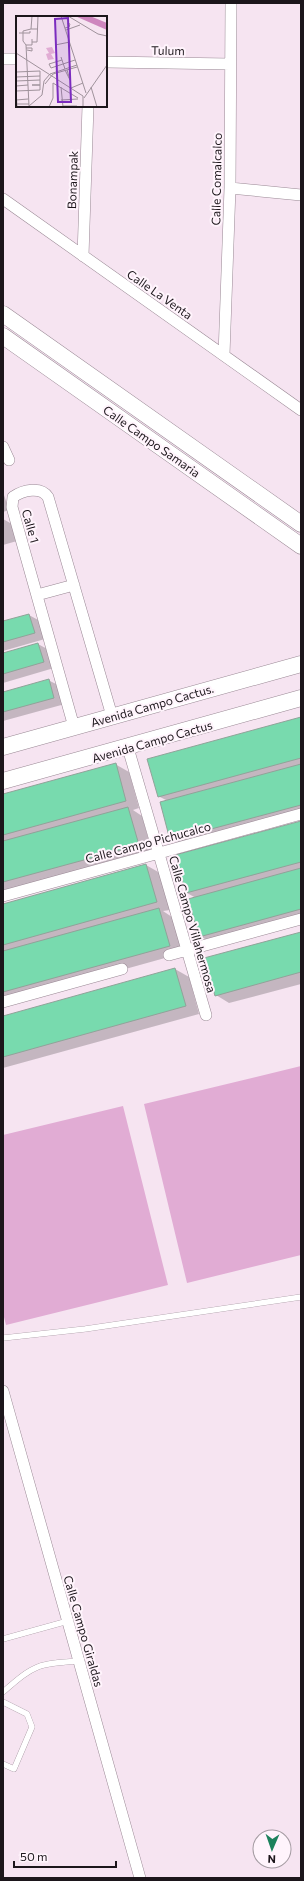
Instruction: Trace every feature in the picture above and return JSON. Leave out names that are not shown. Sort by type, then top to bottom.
[{"type":"street","name":"Calle Comalcalco","points":[[224,355],[230,188],[231,3]]},
{"type":"street","points":[[3,59],[16,59]]},
{"type":"street","name":"Tulum","points":[[107,62],[230,64]]},
{"type":"street","name":"Bonampak","points":[[83,256],[88,107]]},
{"type":"street","points":[[230,188],[301,195]]},
{"type":"street","name":"Calle La Venta","points":[[3,199],[301,410]]},
{"type":"street","name":"Calle Campo Samaria","points":[[3,315],[301,524]]},
{"type":"street","name":"Calle Campo Samaria","points":[[3,336],[301,546]]},
{"type":"street","points":[[3,447],[9,460]]},
{"type":"street","name":"Calle 1","points":[[74,727],[12,507],[13,497],[17,494],[36,490],[45,492],[48,497],[112,716]]},
{"type":"street","points":[[37,595],[74,585]]},
{"type":"street","name":"Avenida Campo Cactus.","points":[[3,747],[301,664]]},
{"type":"street","name":"Avenida Campo Cactus","points":[[3,781],[128,748],[301,698]]},
{"type":"street","name":"Calle Campo Villahermosa","points":[[128,748],[206,1015]]},
{"type":"street","name":"Calle Campo Pichucalco","points":[[3,896],[301,814]]},
{"type":"street","points":[[168,955],[301,918]]},
{"type":"street","points":[[3,1002],[122,969]]},
{"type":"street","name":"Calle Campo Giraldas","points":[[3,1391],[140,1878]]},
{"type":"lane","points":[[3,1338],[85,1329],[301,1297]]},
{"type":"lane","points":[[3,1639],[68,1621]]},
{"type":"lane","points":[[3,1692],[28,1670],[36,1666],[47,1663],[79,1661]]},
{"type":"lane","points":[[3,1702],[27,1714],[32,1726],[14,1769],[3,1764]]},
{"type":"shaded area","points":[[301,1066],[301,1255],[187,1283],[144,1104]]},
{"type":"shaded area","points":[[123,1106],[168,1285],[6,1325],[3,1313],[3,1135]]},
{"type":"building","points":[[29,614],[35,633],[3,642],[3,621]]},
{"type":"building","points":[[38,643],[44,662],[3,674],[3,653]]},
{"type":"building","points":[[49,679],[54,698],[3,712],[3,692]]},
{"type":"building","points":[[301,717],[301,758],[158,797],[147,759]]},
{"type":"building","points":[[116,763],[126,801],[3,835],[3,794]]},
{"type":"building","points":[[301,764],[301,805],[170,840],[160,802]]},
{"type":"building","points":[[128,807],[139,845],[3,882],[3,841]]},
{"type":"building","points":[[301,821],[301,862],[186,893],[175,855]]},
{"type":"building","points":[[146,864],[157,902],[3,945],[3,904]]},
{"type":"building","points":[[301,868],[301,909],[199,937],[188,899]]},
{"type":"building","points":[[159,908],[170,946],[3,992],[3,951]]},
{"type":"building","points":[[301,932],[301,972],[215,996],[204,958]]},
{"type":"building","points":[[175,968],[186,1006],[3,1057],[3,1016]]}]
